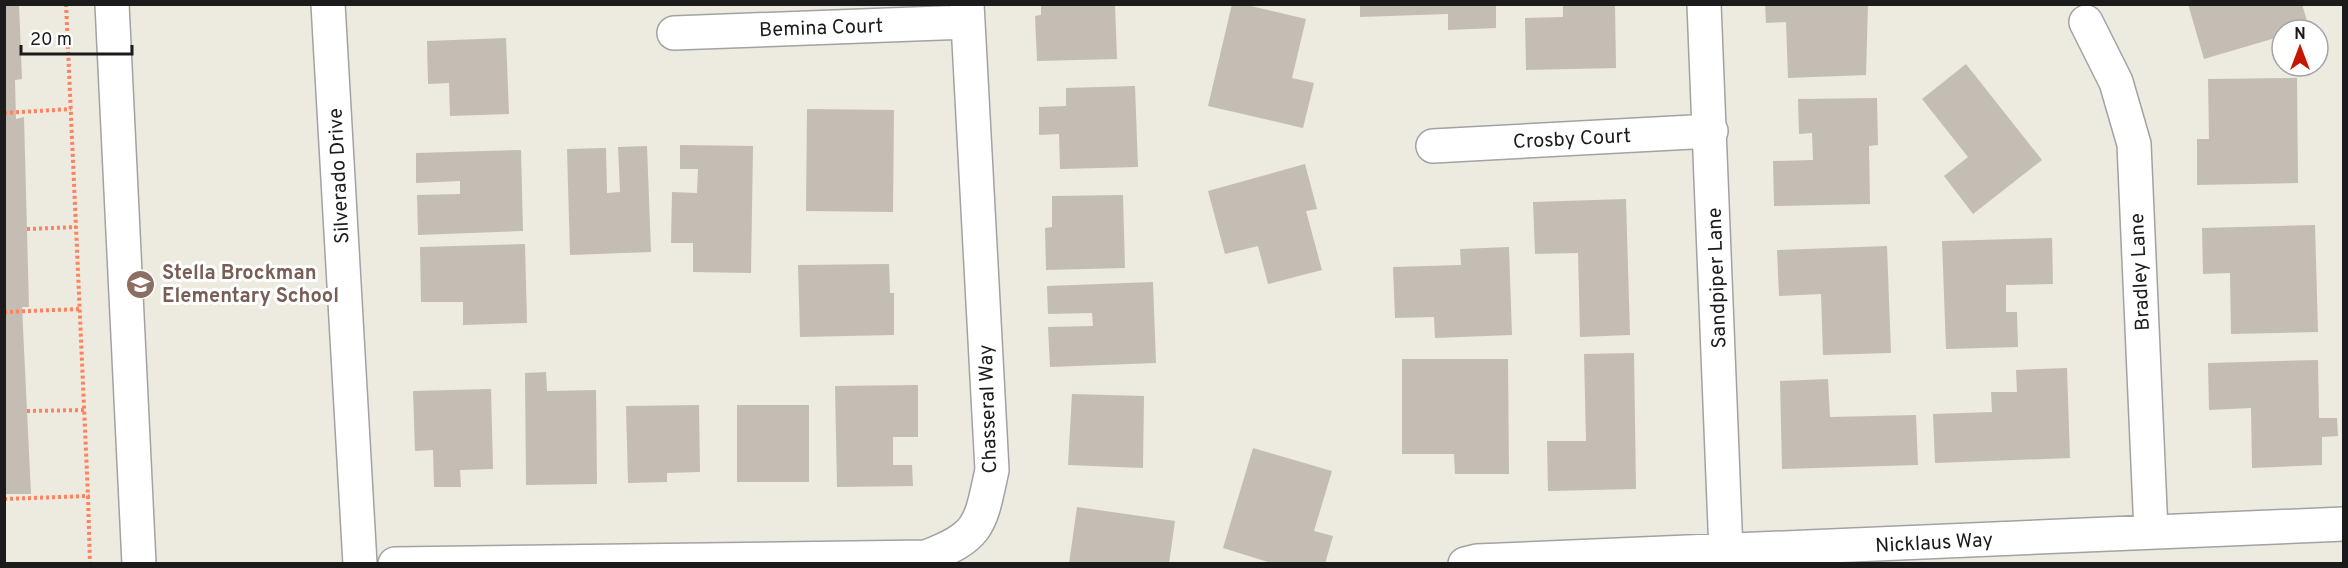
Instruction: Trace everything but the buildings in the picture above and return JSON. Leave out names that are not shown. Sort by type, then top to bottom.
[{"type":"street","points":[[112,4],[138,564]]},
{"type":"street","name":"Silverado Drive","points":[[328,4],[360,564]]},
{"type":"street","name":"Sandpiper Lane","points":[[1704,4],[1711,131],[1726,552]]},
{"type":"street","name":"Bemina Court","points":[[674,33],[967,13]]},
{"type":"street","name":"Chasseral Way","points":[[395,564],[926,557],[955,546],[972,533],[982,516],[992,470],[967,13]]},
{"type":"street","name":"Bradley Lane","points":[[2086,22],[2116,82],[2134,144],[2151,532]]},
{"type":"street","name":"Crosby Court","points":[[1433,146],[1711,131]]},
{"type":"street","name":"Nicklaus Way","points":[[1465,564],[1525,559],[2343,524]]},
{"type":"path","points":[[66,4],[90,564]]},
{"type":"path","points":[[4,113],[71,109]]},
{"type":"path","points":[[27,229],[76,226]]},
{"type":"path","points":[[4,312],[80,309]]},
{"type":"path","points":[[27,411],[84,410]]},
{"type":"path","points":[[4,499],[88,496]]},
{"type":"place","name":"Stella Brockman Elementary School","points":[[141,284]]}]
